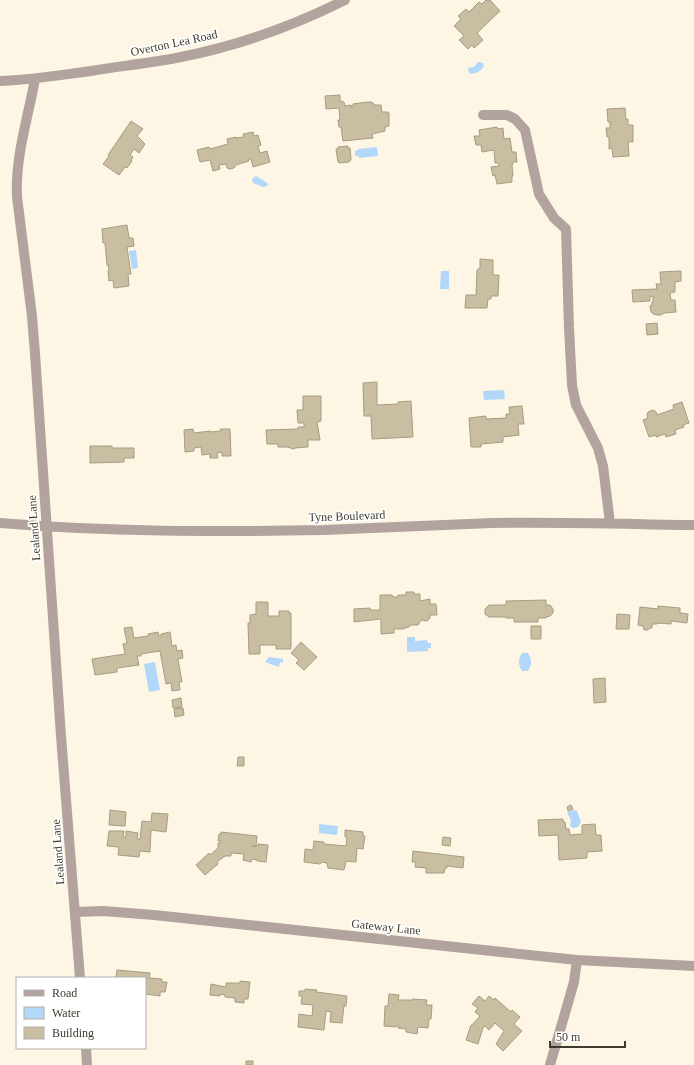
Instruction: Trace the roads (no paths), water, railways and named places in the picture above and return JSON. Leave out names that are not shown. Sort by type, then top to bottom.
[{"type":"street","name":"Overton Lea Road","points":[[0,80],[35,79],[127,66],[198,53],[286,26],[344,0]]},
{"type":"street","name":"Lealand Lane","points":[[35,79],[19,156],[16,193],[32,316],[80,977]]},
{"type":"street","points":[[483,115],[506,114],[515,119],[525,130],[539,194],[554,218],[566,229],[568,328],[572,385],[576,406],[598,448],[610,523]]},
{"type":"street","name":"Tyne Boulevard","points":[[0,523],[48,527],[192,532],[324,530],[492,524],[610,523],[694,525]]},
{"type":"street","name":"Gateway Lane","points":[[75,912],[103,911],[140,914],[577,960],[694,966]]},
{"type":"street","points":[[550,1065],[574,982],[577,960]]},
{"type":"street","points":[[86,1049],[87,1065]]},
{"type":"water","points":[[478,62],[483,63],[483,68],[476,73],[469,73],[468,68],[474,67]]},
{"type":"water","points":[[377,147],[378,156],[359,158],[359,156],[355,156],[355,151],[358,149]]},
{"type":"water","points":[[256,176],[266,182],[268,184],[267,186],[263,187],[253,183],[252,179]]},
{"type":"water","points":[[136,250],[138,268],[132,269],[129,251]]},
{"type":"water","points":[[441,271],[449,271],[449,289],[440,289]]},
{"type":"water","points":[[504,390],[505,399],[484,400],[483,391]]},
{"type":"water","points":[[407,637],[415,637],[415,641],[427,640],[428,643],[431,643],[431,648],[428,648],[428,651],[407,652]]},
{"type":"water","points":[[522,653],[528,653],[530,658],[531,664],[528,671],[522,671],[520,666],[519,660]]},
{"type":"water","points":[[269,657],[283,659],[283,663],[280,662],[279,667],[265,662]]},
{"type":"water","points":[[155,662],[160,690],[149,692],[144,664]]},
{"type":"water","points":[[574,810],[577,811],[581,822],[578,827],[573,828],[570,826],[571,820],[567,813]]},
{"type":"water","points":[[319,824],[338,826],[337,835],[319,833]]}]
